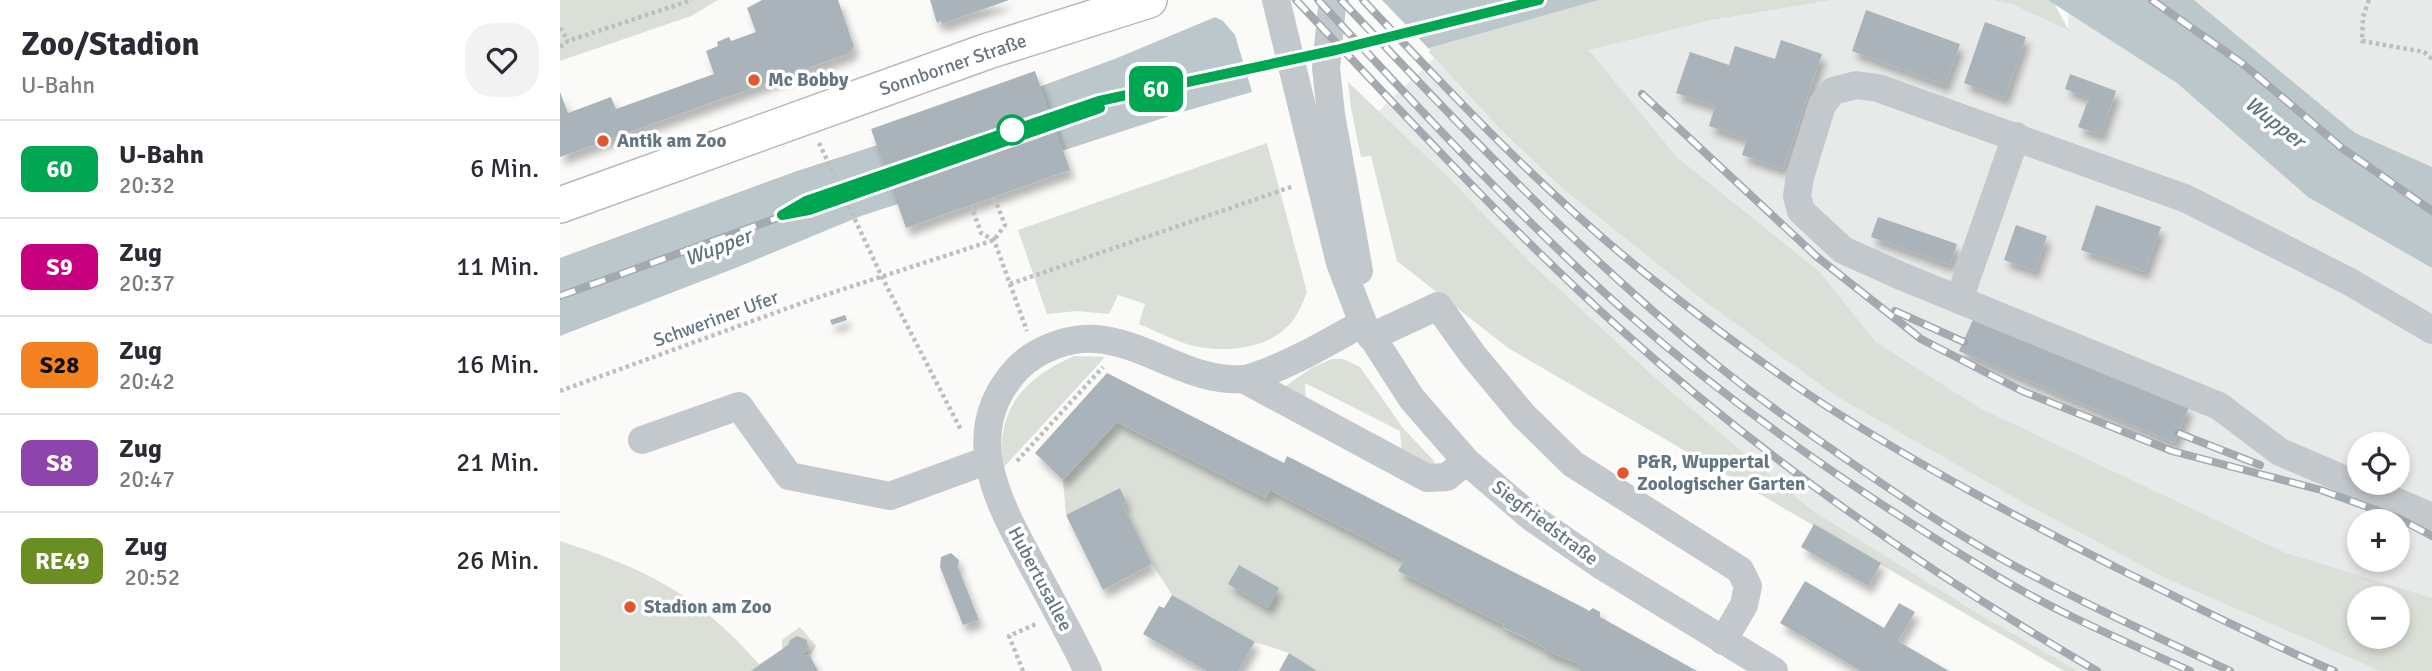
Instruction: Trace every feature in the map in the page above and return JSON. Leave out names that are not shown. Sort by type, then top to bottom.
[{"type":"main road","name":"Sonnborner Straße","points":[[560,205],[978,54],[1149,0]]},
{"type":"street","name":"Siegfriedstraße","points":[[1276,0],[1318,117],[1357,255],[1367,330]]},
{"type":"street","name":"Siegfriedstraße","points":[[1335,0],[1332,6],[1318,117],[1320,177],[1340,263],[1367,330],[1412,399],[1466,461],[1513,503],[1602,566],[1774,671]]},
{"type":"street","points":[[2432,330],[2350,282],[2187,199],[1878,88],[1856,85],[1833,91],[1822,105],[1800,177],[1797,196],[1801,211],[1843,250],[2220,406],[2280,452],[2432,517]]},
{"type":"street","points":[[1959,300],[2016,136]]},
{"type":"street","points":[[1245,380],[1367,330],[1438,306],[1473,355],[1523,415],[1573,464],[1740,570],[1748,586],[1744,606],[1723,641]]},
{"type":"street","points":[[642,440],[739,406],[789,476],[890,496],[985,470],[987,427],[999,394],[1009,378],[1035,355],[1055,345],[1073,340],[1096,339],[1124,345],[1211,377],[1245,380],[1427,478],[1447,477],[1466,461]]},
{"type":"street","name":"Hubertusallee","points":[[985,470],[1059,614],[1091,667]]},
{"type":"path","points":[[560,47],[568,41],[692,0]]},
{"type":"path","points":[[2369,0],[2363,17],[2362,41],[2424,52],[2432,59]]},
{"type":"path","points":[[560,28],[568,41]]},
{"type":"path","points":[[819,144],[882,277],[970,448],[985,470],[1124,345]]},
{"type":"path","points":[[1010,284],[1320,177]]},
{"type":"path","points":[[994,240],[1005,225],[995,197]]},
{"type":"path","points":[[971,205],[981,233],[994,240],[1035,355]]},
{"type":"path","name":"Schweriner Ufer","points":[[560,391],[813,299],[994,240]]},
{"type":"path","points":[[1023,671],[1009,636],[1059,614]]},
{"type":"shaded area","points":[[560,0],[718,0],[691,16],[560,61]]},
{"type":"shaded area","points":[[1599,0],[1832,0],[1712,20],[1589,50],[1677,157],[1820,272],[1876,342],[1980,408],[2286,553],[2393,586],[2347,586],[2347,649],[2410,649],[2410,591],[2432,598],[2432,671],[2380,671],[2163,577],[2022,502],[1836,396],[1704,301],[1563,189],[1501,130],[1426,49]]},
{"type":"shaded area","points":[[1832,0],[1993,0],[2011,4],[2068,31],[2069,0],[2432,0],[2432,624],[2410,605],[2410,586],[2374,586],[2286,553],[1980,408],[1876,342],[1820,272],[1677,157],[1589,50],[1712,20]]},
{"type":"shaded area","points":[[1993,0],[2048,0],[2054,3],[2069,31],[2011,4]]},
{"type":"shaded area","points":[[1434,58],[1501,130],[1563,189],[1704,301],[1836,396],[2022,502],[2163,577],[2380,671],[2078,671],[1979,614],[1813,511],[1660,382],[1530,262],[1449,178],[1378,112]]},
{"type":"shaded area","points":[[1348,82],[1449,178],[1530,262],[1660,382],[1813,511],[1979,614],[2078,671],[2064,671],[1508,348],[1397,261],[1371,156],[1361,157]]},
{"type":"shaded area","points":[[1267,143],[1307,292],[1295,318],[1279,333],[1256,344],[1229,349],[1190,345],[1139,324],[1145,304],[1118,295],[1109,314],[1077,311],[1047,314],[1018,230]]},
{"type":"shaded area","points":[[1074,356],[1105,357],[1004,467],[1002,443],[1005,424],[1017,398],[1036,378]]},
{"type":"shaded area","points":[[1332,359],[1343,359],[1360,367],[1403,428],[1434,461],[1436,468],[1402,456],[1400,431],[1305,383],[1306,407],[1280,390],[1313,367]]},
{"type":"shaded area","points":[[1117,422],[1266,498],[1270,490],[1404,559],[1398,571],[1504,625],[1503,628],[1545,650],[1579,664],[1577,669],[1581,671],[1317,671],[1289,653],[1255,642],[1172,595],[1152,564],[1123,504],[1127,502],[1120,488],[1066,515],[1063,480]]},
{"type":"shaded area","name":"Stadion am Zoo","points":[[560,541],[619,562],[669,587],[714,619],[759,664],[782,650],[782,640],[800,627],[816,646],[810,656],[818,671],[560,671]]},
{"type":"water","name":"Wupper","points":[[1266,0],[1599,0],[1426,49],[1182,112],[861,216],[560,336],[560,258],[797,171],[921,131],[1117,58],[1237,8]]},
{"type":"water","name":"Wupper","points":[[2048,0],[2194,0],[2355,133],[2432,167],[2432,268],[2308,197],[2177,83]]},
{"type":"pier","points":[[1252,0],[1382,0],[1431,51],[1253,95],[1235,35],[1223,21],[1211,15]]},
{"type":"building","points":[[762,0],[838,0],[854,46],[850,53],[560,157],[560,92],[568,113],[611,97],[616,109],[714,74],[706,51],[729,37],[731,41],[756,32],[747,8]]},
{"type":"building","points":[[930,0],[1009,0],[942,24],[941,21],[937,23]]},
{"type":"building","points":[[1866,10],[1960,44],[1945,85],[1852,51]]},
{"type":"building","points":[[1985,22],[2026,37],[2005,98],[1964,83]]},
{"type":"building","points":[[1781,40],[1822,54],[1783,169],[1742,155],[1747,139],[1709,126],[1715,106],[1676,93],[1690,52],[1729,65],[1735,46],[1775,59]]},
{"type":"building","points":[[1035,71],[1070,170],[906,228],[871,129]]},
{"type":"building","points":[[2070,74],[2116,91],[2101,135],[2078,127],[2089,98],[2065,89]]},
{"type":"building","points":[[2096,205],[2161,227],[2145,272],[2081,250]]},
{"type":"building","points":[[1878,217],[1957,244],[1950,265],[1871,237]]},
{"type":"building","points":[[2016,225],[2047,236],[2035,271],[2004,260]]},
{"type":"building","points":[[845,315],[847,320],[832,325],[830,320]]},
{"type":"building","points":[[1975,315],[2189,407],[2174,443],[1959,351]]},
{"type":"building","points":[[1107,373],[1284,463],[1287,456],[1589,611],[1593,608],[1600,612],[1600,617],[1697,671],[1581,671],[1577,669],[1579,664],[1544,650],[1545,648],[1503,627],[1504,625],[1398,571],[1404,559],[1270,490],[1266,498],[1117,422],[1063,480],[1035,453]]},
{"type":"building","points":[[1120,488],[1127,503],[1123,504],[1152,564],[1103,590],[1066,515]]},
{"type":"building","points":[[1814,524],[1881,563],[1868,586],[1801,547]]},
{"type":"building","points":[[951,553],[959,560],[958,567],[979,620],[963,625],[940,567],[941,557]]},
{"type":"building","points":[[1239,565],[1279,588],[1268,608],[1228,584]]},
{"type":"building","points":[[1805,581],[1884,628],[1899,603],[1915,612],[1898,641],[1949,671],[1861,671],[1780,623]]},
{"type":"building","points":[[1172,595],[1255,642],[1238,671],[1207,671],[1143,634],[1159,606],[1164,608]]},
{"type":"building","points":[[797,636],[807,640],[808,648],[802,655],[810,656],[818,671],[751,671],[788,645],[790,640]]},
{"type":"building","points":[[1289,653],[1317,671],[1279,671]]},
{"type":"railway","points":[[1296,0],[1534,248],[1674,376],[1731,423],[1848,511],[1971,594],[2097,671]]},
{"type":"railway","points":[[1318,0],[1546,238],[1627,313],[1714,385],[1899,516],[2018,589],[2190,671]]},
{"type":"railway","points":[[1341,0],[1570,235],[1667,323],[1752,392],[1894,492],[1984,549],[2086,603],[2230,671]]},
{"type":"railway","points":[[1363,0],[1468,111],[1578,216],[1676,298],[1778,374],[1895,448],[2011,513],[2206,612],[2334,671]]},
{"type":"railway","points":[[1388,37],[1539,0]]},
{"type":"railway","points":[[2152,0],[2243,64],[2342,148],[2432,211]]},
{"type":"railway","points":[[782,215],[806,201],[1099,101],[1348,48]]},
{"type":"railway","points":[[1642,94],[1816,256],[1921,339],[2022,391],[2172,451],[2321,490],[2398,518],[2432,536]]},
{"type":"railway","points":[[560,296],[791,213]]},
{"type":"railway","points":[[1895,311],[1964,342]]},
{"type":"railway","points":[[2178,433],[2260,465]]},
{"type":"metro line","name":"60","points":[[1100,108],[809,210],[782,215],[806,201],[1099,101],[1336,50],[1539,0]]},
{"type":"place","name":"Mc Bobby","points":[[754,80]]},
{"type":"place","name":"Antik am Zoo","points":[[603,141]]},
{"type":"place","name":"P&R, Wuppertal Zoologischer Garten","points":[[1623,473]]},
{"type":"place","name":"Stadion am Zoo","points":[[630,607]]}]
